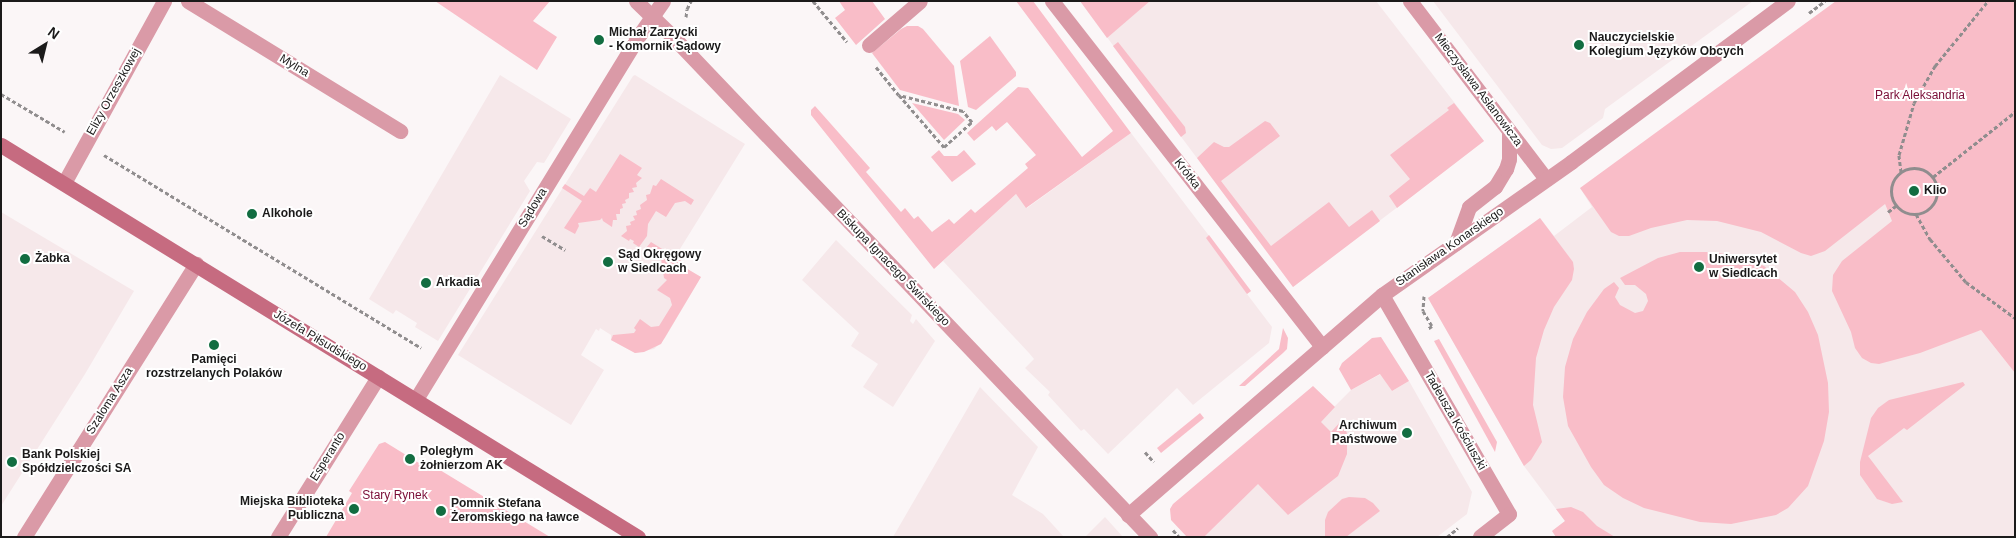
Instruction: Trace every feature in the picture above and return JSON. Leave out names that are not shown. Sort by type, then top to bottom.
[{"type":"main road","name":"Józefa Piłsudskiego","points":[[1,145],[638,537]]},
{"type":"street","name":"Elizy Orzeszkowej","points":[[64,183],[164,1]]},
{"type":"street","name":"Mylna","points":[[188,1],[400,132]]},
{"type":"street","name":"Biskupa Ignacego Świrskiego","points":[[636,1],[1150,537]]},
{"type":"street","name":"Sądowa","points":[[416,399],[625,58],[663,1]]},
{"type":"street","points":[[869,45],[920,1]]},
{"type":"street","name":"Krótka","points":[[1052,1],[1322,347]]},
{"type":"street","name":"Mieczysława Asłanowicza","points":[[1410,1],[1546,179]]},
{"type":"street","name":"Stanisława Konarskiego","points":[[1128,515],[1382,295],[1546,179],[1788,1]]},
{"type":"street","points":[[1456,243],[1469,207],[1495,187],[1506,169],[1509,159],[1509,131]]},
{"type":"street","name":"Szaloma Asza","points":[[24,537],[196,264]]},
{"type":"street","name":"Tadeusza Kościuszki","points":[[1382,295],[1509,514],[1480,537]]},
{"type":"street","name":"Esperanto","points":[[278,537],[378,376]]},
{"type":"path","points":[[689,24],[686,18],[686,9],[691,1]]},
{"type":"path","points":[[1901,172],[1899,155],[1914,102],[1935,66],[1988,1]]},
{"type":"path","points":[[1,94],[69,134]]},
{"type":"path","points":[[899,95],[963,112],[972,122],[944,146],[899,95]]},
{"type":"path","points":[[1932,177],[2015,112]]},
{"type":"path","points":[[105,156],[423,350]]},
{"type":"path","points":[[1912,168],[1924,170],[1932,177],[1936,184],[1936,200],[1924,212],[1916,214],[1902,210],[1897,205],[1891,191],[1892,184],[1901,172],[1912,168]]},
{"type":"path","points":[[1888,212],[1897,205]]},
{"type":"path","points":[[1916,214],[1930,239],[1966,282],[2015,318]]},
{"type":"path","points":[[544,237],[565,250]]},
{"type":"path","points":[[1145,452],[1155,462]]},
{"type":"path","points":[[1447,537],[1459,527]]},
{"type":"shaded area","points":[[1080,1],[1376,1],[1484,141],[1293,287]]},
{"type":"shaded area","name":"Nauczycielskie Kolegium Języków Obcych","points":[[1433,1],[1753,1],[1605,109],[1603,118],[1562,148],[1551,149],[1542,145]]},
{"type":"shaded area","points":[[500,75],[571,119],[544,163],[537,162],[524,181],[530,191],[438,341],[415,327],[417,323],[396,310],[393,314],[369,299]]},
{"type":"shaded area","points":[[635,75],[745,144],[675,257],[686,264],[684,267],[701,277],[665,338],[654,349],[635,353],[611,340],[611,335],[600,328],[599,331],[596,329],[581,355],[604,370],[571,425],[458,355]]},
{"type":"shaded area","points":[[1131,133],[1251,291],[1247,294],[1272,327],[1269,343],[1193,405],[1177,388],[1108,454],[1084,429],[1081,431],[1048,395],[1050,392],[1025,368],[1034,359],[943,261],[1016,194],[1027,208]]},
{"type":"shaded area","name":"Uniwersytet w Siedlcach","points":[[1580,188],[1885,204],[1888,212],[1973,332],[1981,330],[2015,373],[2015,537],[1556,537],[1552,531],[1565,521],[1524,466],[1428,298],[1540,218],[1554,236],[1592,207]]},
{"type":"shaded area","points":[[1,212],[134,291],[85,374],[1,506]]},
{"type":"shaded area","points":[[836,240],[912,315],[910,321],[913,324],[916,319],[935,341],[893,407],[863,387],[878,364],[851,346],[859,333],[802,280]]},
{"type":"shaded area","points":[[1381,374],[1392,391],[1409,381],[1472,492],[1467,514],[1437,537],[1204,537],[1351,390]]},
{"type":"shaded area","points":[[980,387],[1038,447],[1012,495],[1043,514],[1064,537],[893,537]]},
{"type":"shaded area","points":[[1105,517],[1123,537],[1085,537]]},
{"type":"green space","points":[[435,1],[550,1],[533,21],[557,37],[537,70]]},
{"type":"green space","points":[[839,1],[872,1],[885,19],[856,45],[835,18],[845,10]]},
{"type":"green space","points":[[1016,1],[1033,1],[1131,133],[1026,208],[1016,194],[934,269],[811,115],[811,110],[815,106],[870,168],[866,172],[901,212],[905,208],[914,219],[918,216],[932,232],[949,219],[954,224],[971,209],[975,213],[1028,168],[1025,164],[1036,155],[1007,122],[996,131],[992,126],[974,141],[967,133],[1018,87],[1028,88],[1082,157],[1113,131]]},
{"type":"green space","points":[[1080,1],[1150,1],[1107,38]]},
{"type":"green space","name":"Park Aleksandria","points":[[1836,1],[2015,1],[2015,373],[1981,330],[1920,353],[1879,364],[1871,363],[1862,358],[1855,348],[1851,332],[1832,291],[1833,275],[1842,261],[1892,221],[1885,204],[1825,251],[1811,256],[1801,253],[1761,232],[1717,221],[1687,220],[1651,228],[1629,236],[1619,236],[1611,232],[1580,188]]},
{"type":"green space","points":[[907,26],[918,26],[923,29],[954,66],[959,106],[900,90],[872,53]]},
{"type":"green space","points":[[990,36],[1016,72],[1016,76],[976,110],[968,107],[960,61]]},
{"type":"green space","points":[[1118,42],[1185,127],[1186,133],[1181,137],[1113,46]]},
{"type":"green space","points":[[912,103],[958,114],[965,120],[944,140]]},
{"type":"green space","points":[[1454,103],[1484,141],[1397,208],[1389,196],[1410,179],[1390,155],[1449,110],[1447,108]]},
{"type":"green space","points":[[1265,121],[1270,123],[1280,136],[1221,181],[1271,246],[1329,202],[1349,227],[1372,210],[1380,221],[1293,287],[1197,158],[1214,142],[1224,147],[1229,147]]},
{"type":"green space","points":[[939,150],[944,156],[957,156],[964,150],[976,164],[952,182],[931,157]]},
{"type":"green space","points":[[620,154],[642,168],[637,175],[642,178],[636,183],[637,187],[632,188],[634,192],[629,193],[629,198],[625,200],[626,203],[622,204],[623,208],[620,209],[620,214],[616,214],[617,220],[613,220],[612,227],[603,221],[602,218],[600,220],[578,223],[579,226],[575,234],[564,228],[582,201],[562,188],[565,184],[584,196],[590,188],[596,192]]},
{"type":"green space","points":[[661,179],[694,200],[691,205],[685,201],[675,203],[666,217],[656,211],[648,224],[647,236],[639,247],[633,243],[634,241],[630,239],[629,241],[621,236],[627,231],[626,226],[631,225],[630,222],[635,220],[633,216],[637,215],[636,211],[641,209],[640,205],[647,200],[646,195],[650,194],[653,185],[656,186]]},
{"type":"green space","points":[[1540,218],[1573,262],[1574,269],[1572,280],[1554,307],[1544,330],[1536,358],[1533,405],[1542,442],[1531,460],[1524,466],[1428,298]]},
{"type":"green space","points":[[1209,235],[1251,291],[1247,294],[1206,238]]},
{"type":"green space","points":[[651,242],[686,264],[684,267],[701,277],[661,344],[644,352],[635,353],[611,340],[613,335],[634,333],[636,330],[634,328],[640,319],[651,327],[659,326],[672,305],[670,298],[657,290],[667,280],[664,278],[661,258],[659,256],[657,259],[647,252],[646,248]]},
{"type":"green space","points":[[1680,252],[1712,252],[1744,257],[1764,266],[1795,292],[1808,312],[1818,335],[1828,383],[1829,412],[1824,441],[1808,486],[1788,508],[1776,515],[1731,524],[1700,522],[1644,508],[1623,498],[1604,485],[1591,467],[1568,426],[1563,397],[1565,367],[1573,339],[1587,312],[1604,289],[1614,282],[1619,288],[1615,297],[1620,305],[1635,313],[1643,311],[1648,301],[1646,294],[1635,285],[1625,285],[1620,278],[1658,258]]},
{"type":"green space","points":[[1283,328],[1288,338],[1287,349],[1245,386],[1239,386],[1279,349]]},
{"type":"green space","points":[[1381,337],[1409,381],[1392,391],[1380,374],[1351,390],[1339,369],[1342,363],[1372,338]]},
{"type":"green space","points":[[1439,339],[1497,442],[1495,452],[1434,341]]},
{"type":"green space","points":[[1963,382],[1965,385],[1907,430],[1904,428],[1868,456],[1903,502],[1892,504],[1877,499],[1860,475],[1860,462],[1871,418],[1878,408],[1889,400]]},
{"type":"green space","points":[[1313,386],[1335,407],[1321,422],[1331,432],[1343,419],[1347,434],[1347,454],[1338,476],[1288,515],[1258,484],[1204,537],[1187,537],[1171,520],[1170,509],[1173,504]]},
{"type":"green space","points":[[1200,413],[1204,418],[1161,453],[1157,448]]},
{"type":"green space","name":"Stary Rynek","points":[[385,442],[432,471],[435,467],[550,537],[326,537],[352,493],[349,491],[379,444]]},
{"type":"green space","points":[[1349,497],[1365,498],[1380,511],[1346,537],[1325,537],[1325,520],[1328,512],[1342,499]]},
{"type":"green space","points":[[1571,507],[1583,512],[1597,526],[1615,537],[1556,537],[1552,531],[1565,521],[1556,509]]},
{"type":"place","name":"Michał Zarzycki - Komornik Sądowy","points":[[599,40]]},
{"type":"place","name":"Nauczycielskie Kolegium Języków Obcych","points":[[1579,45]]},
{"type":"place","name":"Klio","points":[[1914,191]]},
{"type":"place","name":"Alkohole","points":[[252,214]]},
{"type":"place","name":"Żabka","points":[[25,259]]},
{"type":"place","name":"Sąd Okręgowy w Siedlcach","points":[[608,262]]},
{"type":"place","name":"Uniwersytet w Siedlcach","points":[[1699,267]]},
{"type":"place","name":"Arkadia","points":[[426,283]]},
{"type":"place","name":"Pamięci rozstrzelanych Polaków","points":[[214,345]]},
{"type":"place","name":"Archiwum Państwowe","points":[[1407,433]]},
{"type":"place","name":"Poległym żołnierzom AK","points":[[410,459]]},
{"type":"place","name":"Bank Polskiej Spółdzielczości SA","points":[[12,462]]},
{"type":"place","name":"Miejska Biblioteka Publiczna","points":[[354,509]]},
{"type":"place","name":"Pomnik Stefana Żeromskiego na ławce","points":[[441,511]]}]
